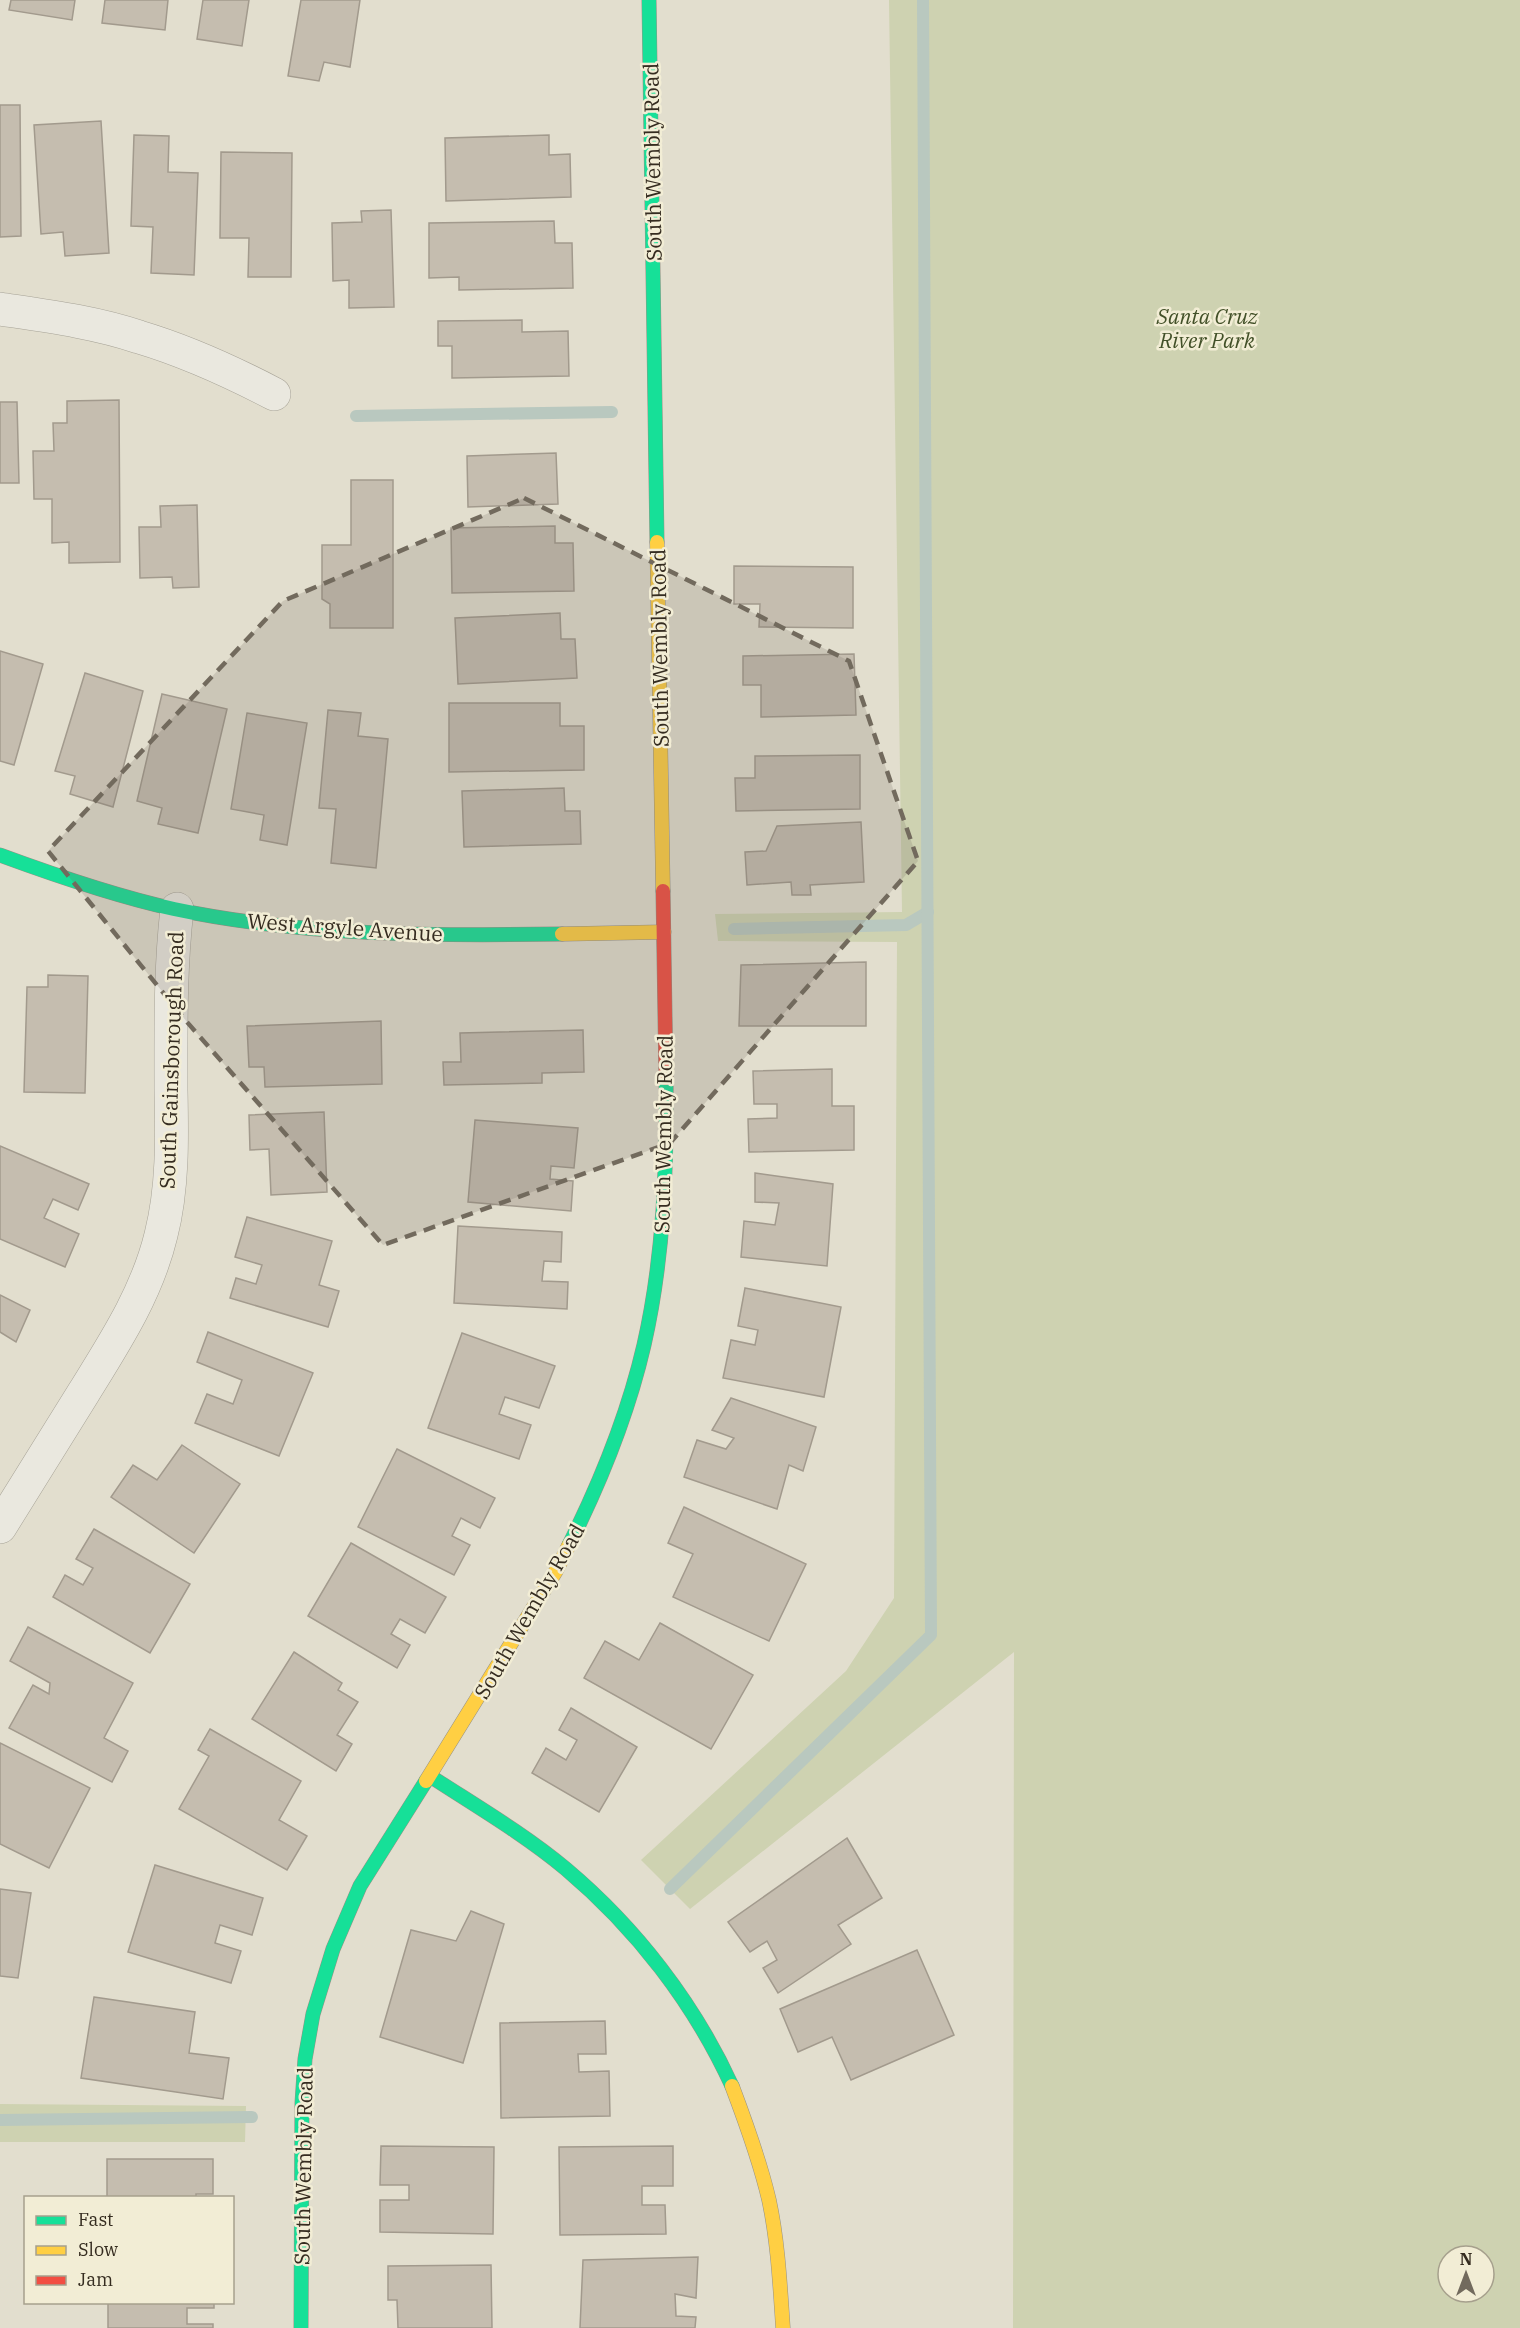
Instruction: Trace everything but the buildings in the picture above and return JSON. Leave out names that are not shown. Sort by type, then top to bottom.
[{"type":"street","name":"South Wembly Road","points":[[301,2328],[301,2104],[305,2059],[313,2012],[324,1971],[340,1928],[360,1886],[556,1570],[578,1528],[600,1480],[638,1371],[659,1260],[667,1154],[649,0]]},
{"type":"street","points":[[0,309],[87,323],[137,336],[189,353],[274,394]]},
{"type":"street","name":"West Argyle Avenue","points":[[0,855],[96,887],[177,909],[293,927],[353,932],[476,936],[664,932]]},
{"type":"street","name":"South Gainsborough Road","points":[[0,1527],[130,1316],[150,1274],[162,1234],[169,1190],[172,1144],[171,994],[172,950],[177,909]]},
{"type":"street","points":[[430,1776],[542,1852],[581,1882],[645,1948],[674,1984],[699,2023],[743,2110],[760,2160],[773,2213],[780,2269],[783,2328]]},
{"type":"highlighted area","points":[[524,498],[849,661],[918,861],[670,1143],[383,1245],[187,1022],[48,851],[283,601]]},
{"type":"green space","name":"Santa Cruz River Park","points":[[889,0],[1520,0],[1520,2328],[1013,2328],[1014,1652],[690,1909],[641,1860],[846,1671],[894,1598],[897,942],[718,941],[715,914],[902,912]]},
{"type":"green space","points":[[0,2104],[246,2106],[245,2142],[0,2142]]},
{"type":"waterway","points":[[670,1889],[931,1635],[923,0]]},
{"type":"waterway","points":[[356,416],[612,412]]},
{"type":"waterway","points":[[734,929],[906,925],[928,912]]},
{"type":"waterway","points":[[0,2120],[252,2117]]},
{"type":"traffic: fast","points":[[649,0],[657,542]]},
{"type":"traffic: fast","points":[[0,855],[130,898],[174,909],[270,925],[416,934],[562,934]]},
{"type":"traffic: fast","points":[[569,1545],[592,1496],[630,1396],[651,1312],[663,1212],[666,1078]]},
{"type":"traffic: fast","points":[[430,1776],[550,1856],[616,1916],[661,1968],[681,1996],[700,2025],[732,2086]]},
{"type":"traffic: fast","points":[[301,2328],[302,2103],[305,2059],[313,2014],[333,1949],[360,1886],[426,1781]]},
{"type":"traffic: slow","points":[[657,542],[663,891]]},
{"type":"traffic: slow","points":[[562,934],[664,932]]},
{"type":"traffic: slow","points":[[426,1781],[556,1571],[569,1545]]},
{"type":"traffic: slow","points":[[732,2086],[757,2157],[769,2200],[777,2248],[783,2328]]},
{"type":"traffic: jam","points":[[663,891],[666,1078]]}]
